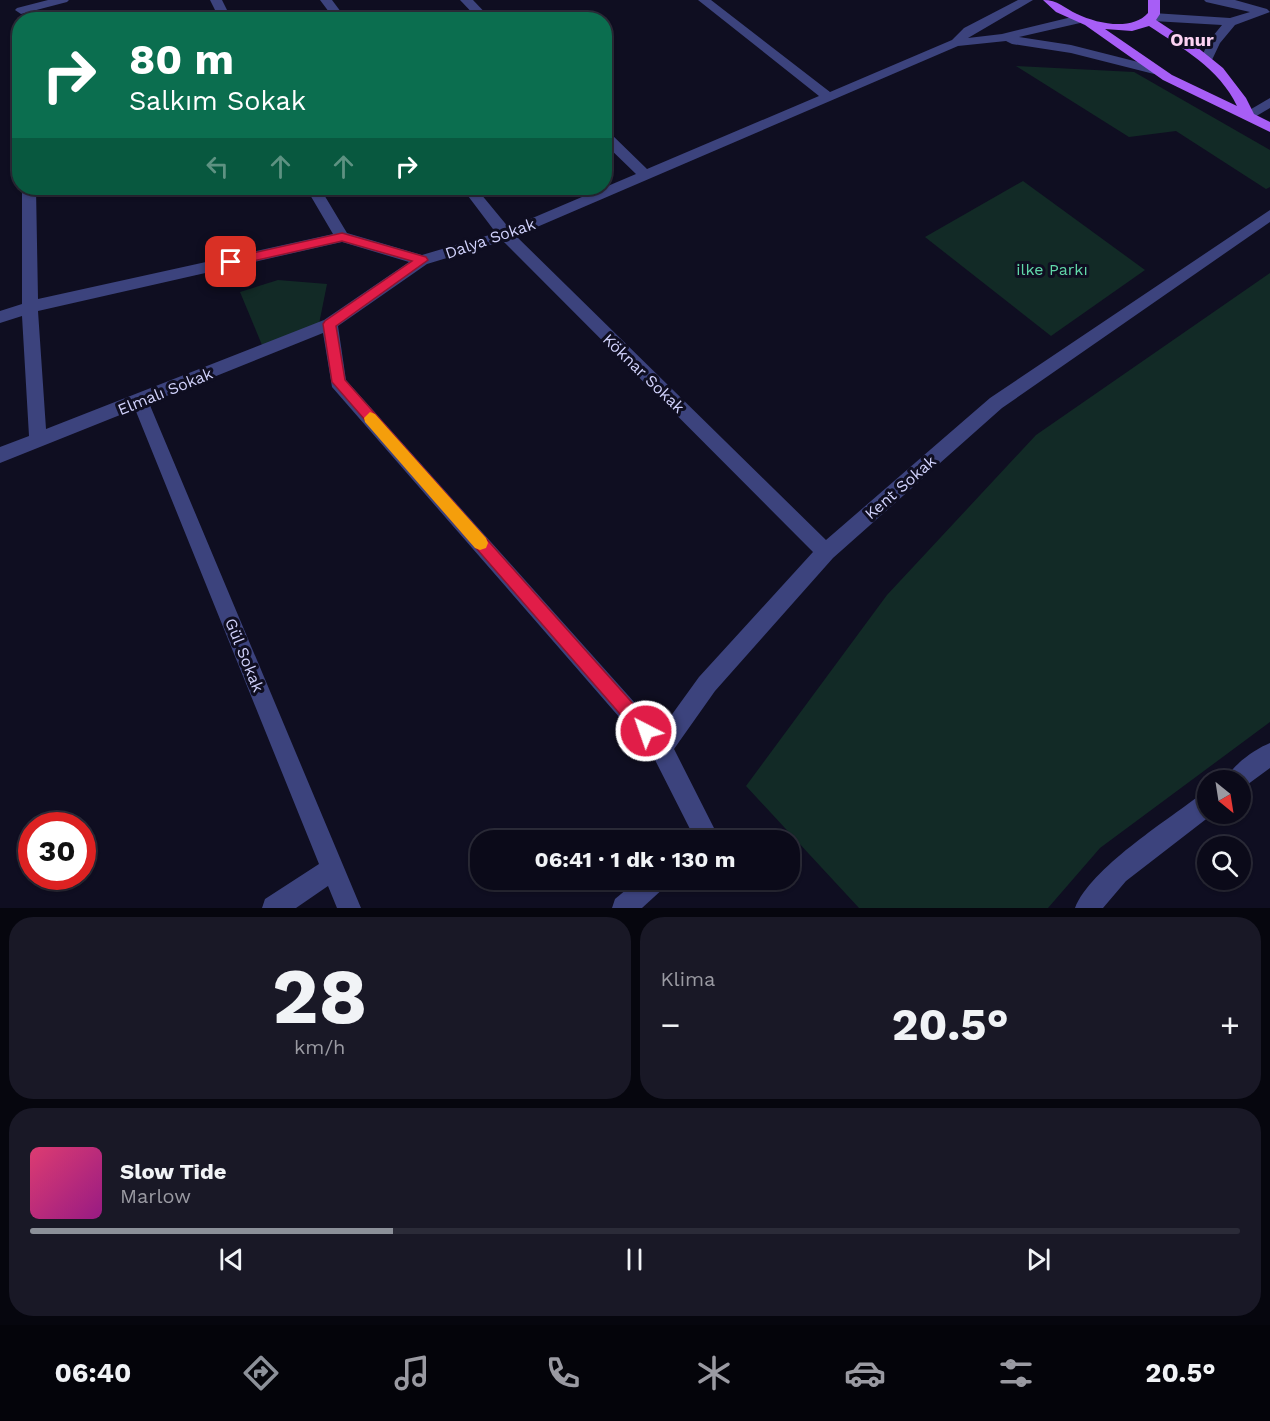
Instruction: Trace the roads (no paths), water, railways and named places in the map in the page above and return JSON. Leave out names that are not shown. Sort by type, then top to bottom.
[{"type":"main road","points":[[1049,0],[1063,13],[1076,20],[1091,25],[1129,27],[1150,19],[1156,9],[1154,0]]},
{"type":"main road","points":[[1150,19],[1207,59],[1238,91],[1248,115]]},
{"type":"main road","points":[[1091,25],[1154,70],[1270,128]]},
{"type":"street","points":[[21,10],[63,0]]},
{"type":"street","points":[[466,0],[478,12]]},
{"type":"street","points":[[704,0],[827,96]]},
{"type":"street","name":"Dalya Sokak","points":[[956,42],[968,31],[1027,0]]},
{"type":"street","points":[[1210,0],[1233,3],[1266,12]]},
{"type":"street","points":[[1150,19],[1231,22],[1266,12]]},
{"type":"street","name":"Dalya Sokak","points":[[612,190],[956,42],[1002,38],[1076,20]]},
{"type":"street","points":[[1207,59],[1214,42],[1231,22]]},
{"type":"street","points":[[1002,38],[1071,49],[1154,70]]},
{"type":"street","points":[[1248,115],[1270,102]]},
{"type":"street","points":[[612,143],[645,176]]},
{"type":"street","points":[[29,195],[30,307],[38,441]]},
{"type":"street","points":[[317,195],[342,237]]},
{"type":"street","name":"Köknar Sokak","points":[[475,195],[506,235],[826,552]]},
{"type":"street","name":"Dalya Sokak","points":[[0,316],[30,307],[342,237],[422,260],[506,235],[600,195]]},
{"type":"street","name":"Kent Sokak","points":[[661,748],[707,684],[826,552],[996,403],[1270,215]]},
{"type":"street","name":"Elmalı Sokak","points":[[0,455],[330,324],[422,260]]},
{"type":"street","points":[[330,324],[338,382],[661,748],[703,830]]},
{"type":"street","name":"Gül Sokak","points":[[140,401],[349,908]]},
{"type":"street","points":[[1250,770],[1270,754]]},
{"type":"street","points":[[1087,908],[1118,873],[1197,812]]},
{"type":"street","points":[[274,908],[333,869]]},
{"type":"street","points":[[624,908],[644,890]]},
{"type":"district","name":"Onur","points":[[1192,40]]},
{"type":"park label","name":"ilke Parkı","points":[[1052,269]]}]
